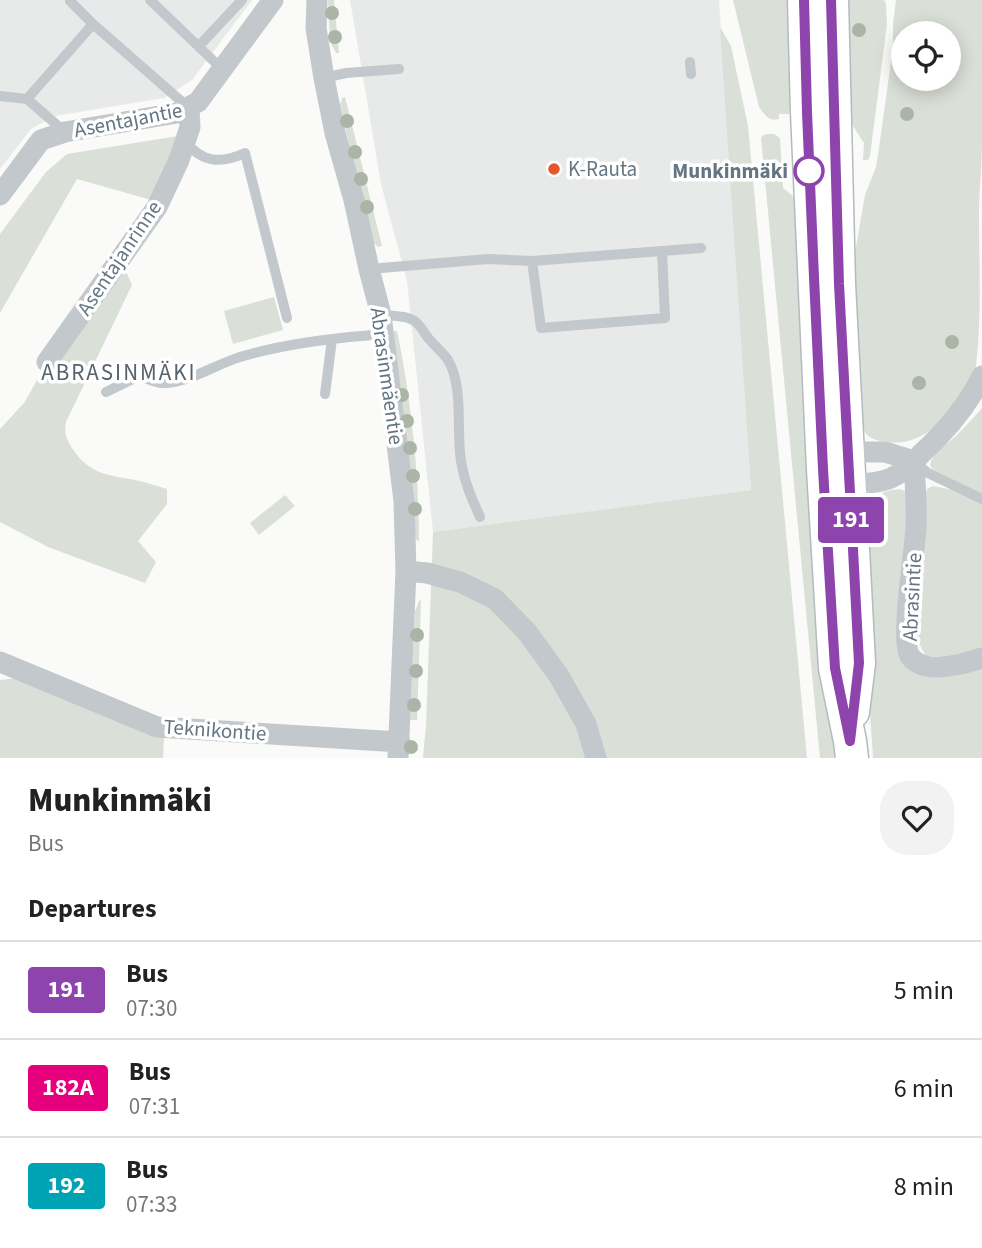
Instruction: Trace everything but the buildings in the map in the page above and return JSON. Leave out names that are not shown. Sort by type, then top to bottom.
[{"type":"main road","points":[[804,0],[807,125],[859,663],[851,750]]},
{"type":"main road","points":[[832,0],[839,284],[840,469]]},
{"type":"street","name":"Asentajantie","points":[[0,195],[41,140],[65,132],[177,113],[198,102],[273,0]]},
{"type":"street","name":"Abrasinmäentie","points":[[317,0],[316,28],[324,78],[382,325],[404,501],[406,571],[399,750]]},
{"type":"street","name":"Asentajanrinne","points":[[47,362],[157,207],[179,160],[190,127],[189,108]]},
{"type":"street","points":[[840,469],[880,481],[891,478],[945,432],[963,409],[982,376]]},
{"type":"street","points":[[840,469],[886,452],[914,461]]},
{"type":"street","name":"Abrasintie","points":[[914,461],[916,530],[907,629],[908,649],[911,657],[920,664],[931,667],[962,664],[982,658]]},
{"type":"street","points":[[406,571],[427,573],[460,582],[495,599],[527,632],[559,676],[586,724],[596,758]]},
{"type":"street","name":"Teknikontie","points":[[0,662],[157,727],[399,750]]},
{"type":"lane","points":[[150,0],[222,69]]},
{"type":"lane","points":[[199,46],[242,0]]},
{"type":"lane","points":[[69,1],[189,108]]},
{"type":"lane","points":[[27,99],[93,24]]},
{"type":"lane","points":[[690,62],[691,75]]},
{"type":"lane","points":[[324,78],[346,73],[399,69]]},
{"type":"lane","points":[[0,96],[27,99],[65,132]]},
{"type":"lane","points":[[185,141],[193,152],[209,160],[229,159],[245,153],[287,318]]},
{"type":"lane","points":[[369,270],[488,259],[532,261],[701,248]]},
{"type":"lane","points":[[532,261],[541,328],[665,318],[662,251]]},
{"type":"lane","points":[[106,392],[139,376],[163,384],[187,378],[240,357],[332,339],[404,317],[416,322],[451,366],[460,423],[460,459],[467,487],[480,517]]},
{"type":"lane","points":[[325,394],[332,339]]},
{"type":"lane","points":[[914,461],[928,473],[982,499]]},
{"type":"shaded area","points":[[0,0],[252,0],[192,80],[164,98],[55,116],[31,129],[0,169]]},
{"type":"shaded area","points":[[328,0],[334,0],[339,53],[336,53],[330,42]]},
{"type":"shaded area","points":[[350,0],[719,0],[751,490],[433,532],[407,281],[381,184]]},
{"type":"shaded area","points":[[733,0],[792,0],[794,69],[789,114],[779,114],[779,119],[770,119],[759,107]]},
{"type":"shaded area","points":[[847,0],[884,0],[886,4],[887,24],[868,160],[863,160],[864,143],[846,108]]},
{"type":"shaded area","points":[[896,0],[982,0],[980,309],[976,366],[967,390],[942,421],[920,436],[893,443],[871,438],[861,427],[852,291],[865,195],[876,167],[891,61],[891,91],[961,91],[961,21],[893,21]]},
{"type":"shaded area","points":[[720,27],[731,46],[748,126],[807,758],[423,758],[433,532],[751,490]]},
{"type":"shaded area","points":[[345,97],[382,246],[378,247],[372,241],[340,106],[342,98]]},
{"type":"shaded area","points":[[767,134],[780,138],[783,188],[796,202],[816,574],[835,758],[820,758],[761,138]]},
{"type":"shaded area","points":[[178,136],[155,201],[77,179],[0,313],[0,234],[46,172],[67,154]]},
{"type":"shaded area","points":[[126,271],[132,285],[66,422],[65,430],[78,457],[92,468],[107,475],[167,489],[167,504],[138,541],[156,562],[145,583],[48,547],[0,522],[0,429],[24,403],[39,377],[115,276]]},
{"type":"shaded area","points":[[274,297],[283,330],[233,344],[224,311]]},
{"type":"shaded area","points":[[394,331],[397,331],[410,409],[418,489],[419,542],[415,538],[392,341]]},
{"type":"shaded area","points":[[982,408],[982,496],[932,469],[930,465],[937,452]]},
{"type":"shaded area","points":[[933,486],[953,490],[982,504],[982,649],[965,658],[926,656],[914,629],[925,498],[927,489]]},
{"type":"shaded area","points":[[900,489],[909,493],[904,662],[982,663],[982,758],[873,758],[865,514],[878,496]]},
{"type":"shaded area","points":[[285,495],[295,506],[259,535],[250,523]]},
{"type":"shaded area","points":[[421,600],[417,720],[410,720],[415,611]]},
{"type":"shaded area","points":[[18,678],[164,738],[163,758],[0,758],[0,680]]},
{"type":"bus line","name":"191","points":[[804,0],[814,277],[835,668],[850,741],[859,663],[839,284],[831,0]]},
{"type":"place","name":"K-Rauta","points":[[554,169]]},
{"type":"place","name":"Munkinmäki","points":[[809,171]]},
{"type":"district","name":"ABRASINMÄKI","points":[[119,372]]}]
